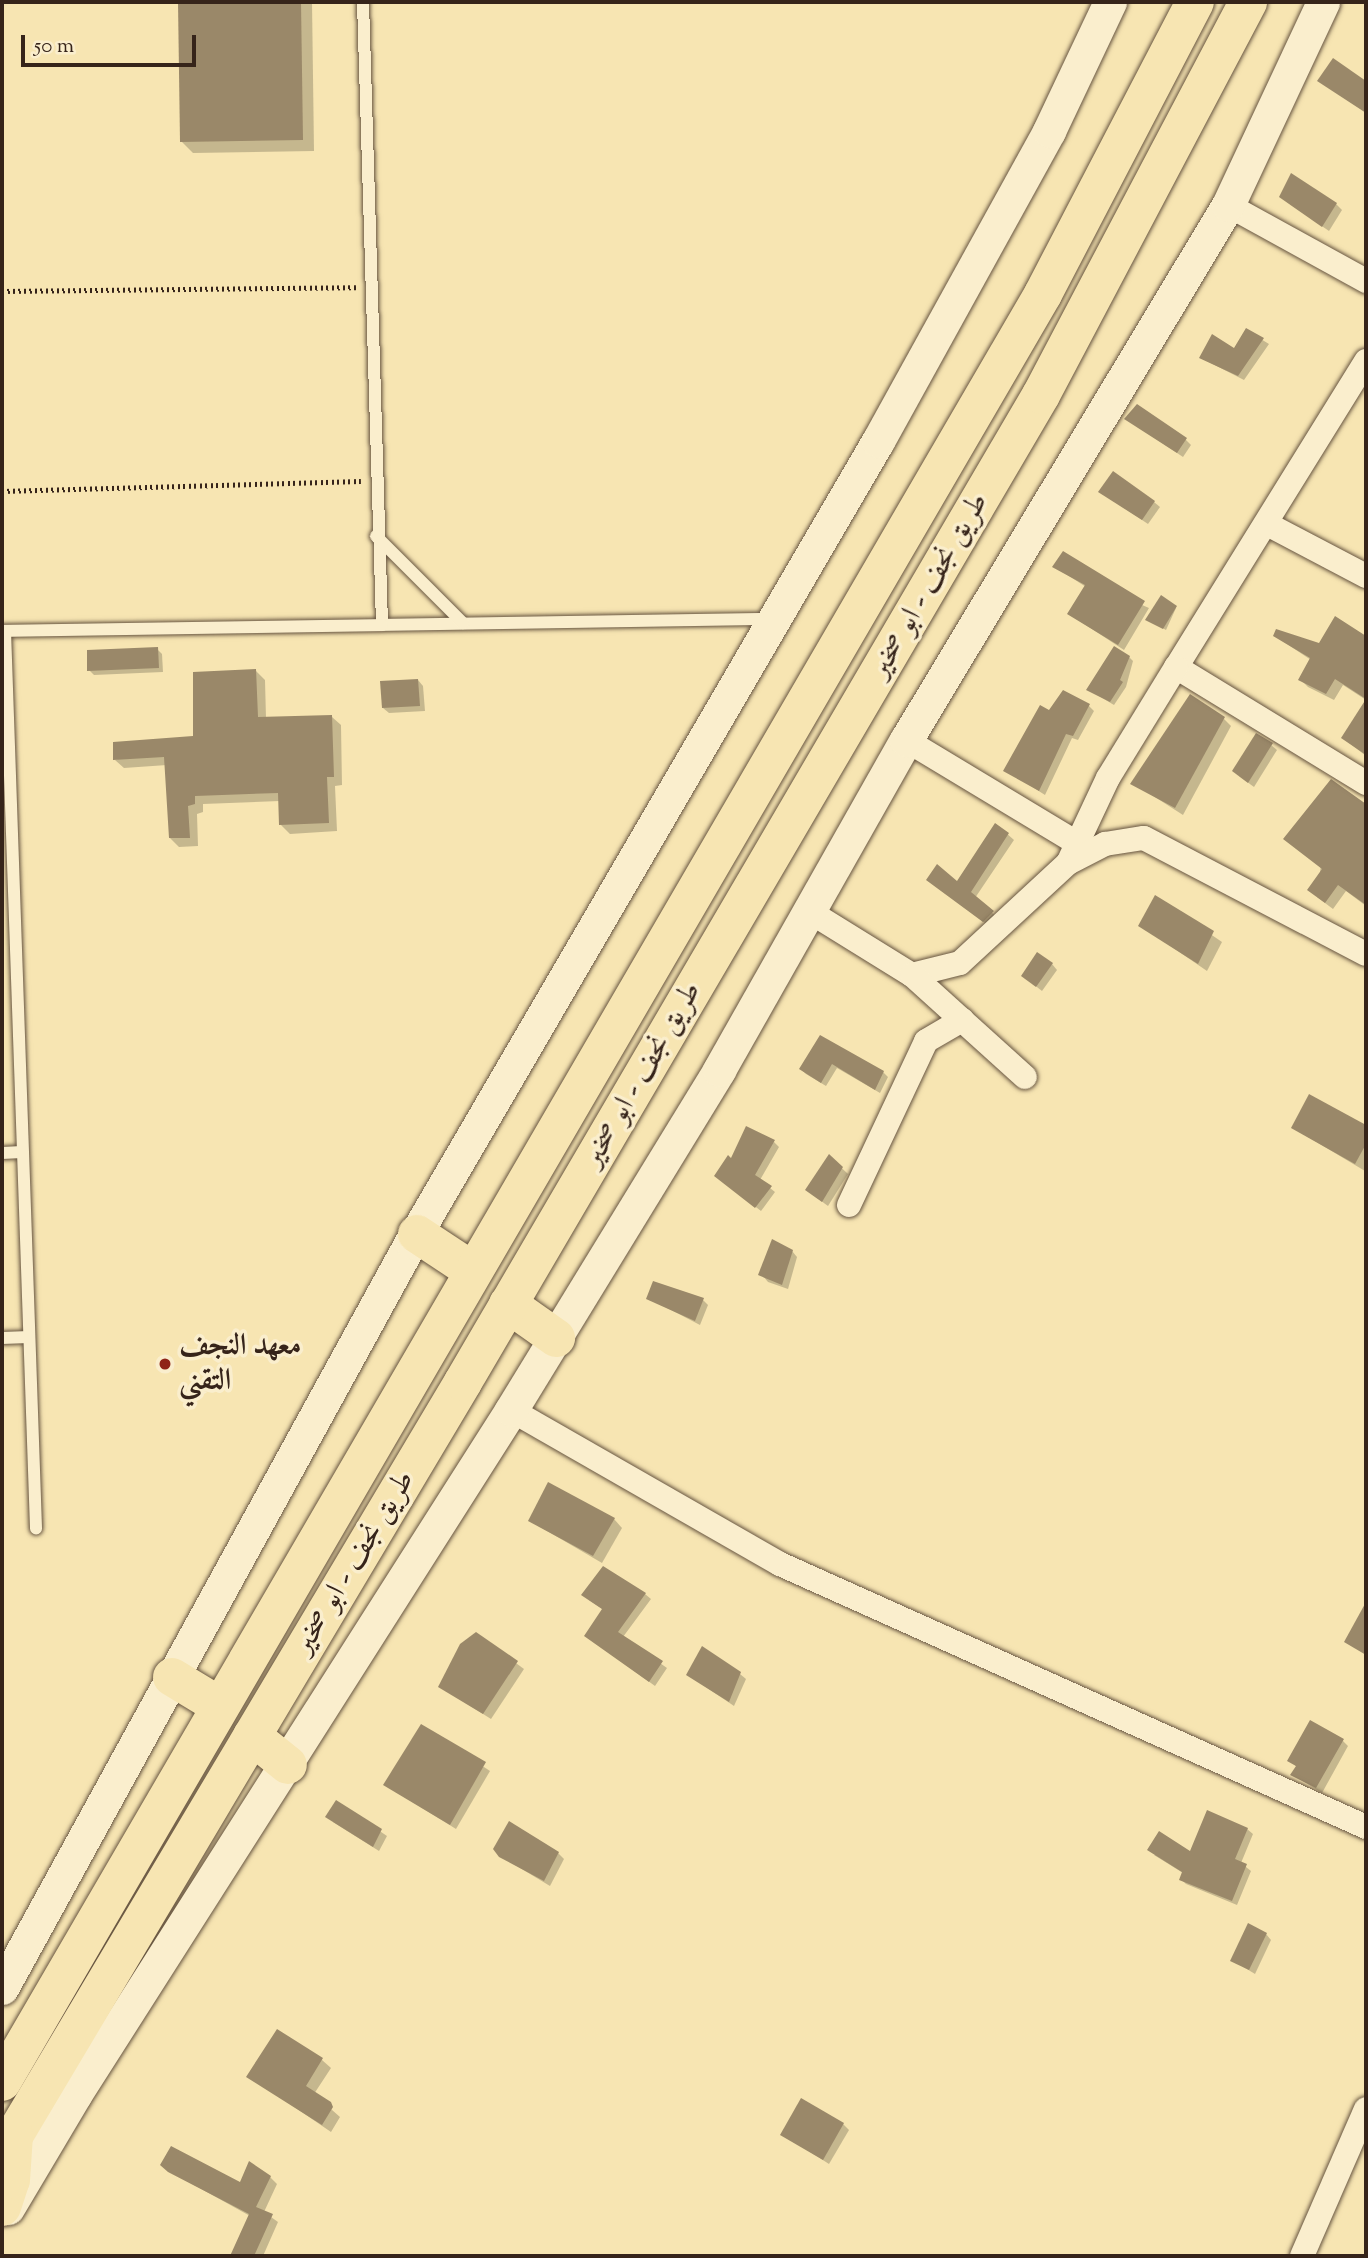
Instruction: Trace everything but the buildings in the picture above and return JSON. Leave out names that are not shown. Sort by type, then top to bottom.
[{"type":"highway","name":"طريق نجف - ابو صخير","points":[[4,2077],[1043,294],[1147,99],[1195,2]]},
{"type":"highway","name":"طريق نجف - ابو صخير","points":[[8,2145],[508,1304],[1041,395],[1154,189],[1248,2]]},
{"type":"highway","points":[[1147,99],[1147,116],[1156,128],[1171,132],[1186,126]]},
{"type":"highway","points":[[1115,158],[1130,155],[1144,160],[1153,173],[1154,189]]},
{"type":"highway","points":[[416,1234],[473,1271]]},
{"type":"highway","points":[[508,1304],[556,1338]]},
{"type":"highway","points":[[172,1678],[220,1706]]},
{"type":"highway","points":[[252,1736],[288,1765]]},
{"type":"highway","points":[[2,2207],[11,2180],[8,2145]]},
{"type":"main road","points":[[2,1988],[416,1234],[776,619],[1049,131],[1110,2]]},
{"type":"main road","points":[[2,2218],[75,2095],[288,1765],[556,1338],[719,1070],[807,910],[906,740],[1228,205],[1323,2]]},
{"type":"street","points":[[1228,205],[1366,281]]},
{"type":"street","points":[[912,975],[960,963],[1073,853],[1108,778],[1366,362]]},
{"type":"street","points":[[1267,524],[1366,576]]},
{"type":"street","points":[[1176,667],[1366,783]]},
{"type":"street","points":[[906,740],[1073,853],[1105,844],[1144,838],[1366,954]]},
{"type":"street","points":[[807,910],[912,975],[1026,1077]]},
{"type":"street","points":[[849,1205],[926,1041],[962,1020]]},
{"type":"street","points":[[511,1410],[780,1564],[1366,1827]]},
{"type":"street","points":[[1301,2256],[1366,2109]]},
{"type":"lane","points":[[363,2],[376,536],[382,625]]},
{"type":"lane","points":[[376,536],[463,623]]},
{"type":"lane","points":[[36,1528],[3,631],[776,619]]},
{"type":"lane","points":[[2,1153],[22,1152]]},
{"type":"lane","points":[[2,1338],[29,1337]]},
{"type":"path","points":[[2,291],[371,287]]},
{"type":"path","points":[[2,491],[376,481]]},
{"type":"place","name":"معهد النجف التقني","points":[[165,1364]]}]
